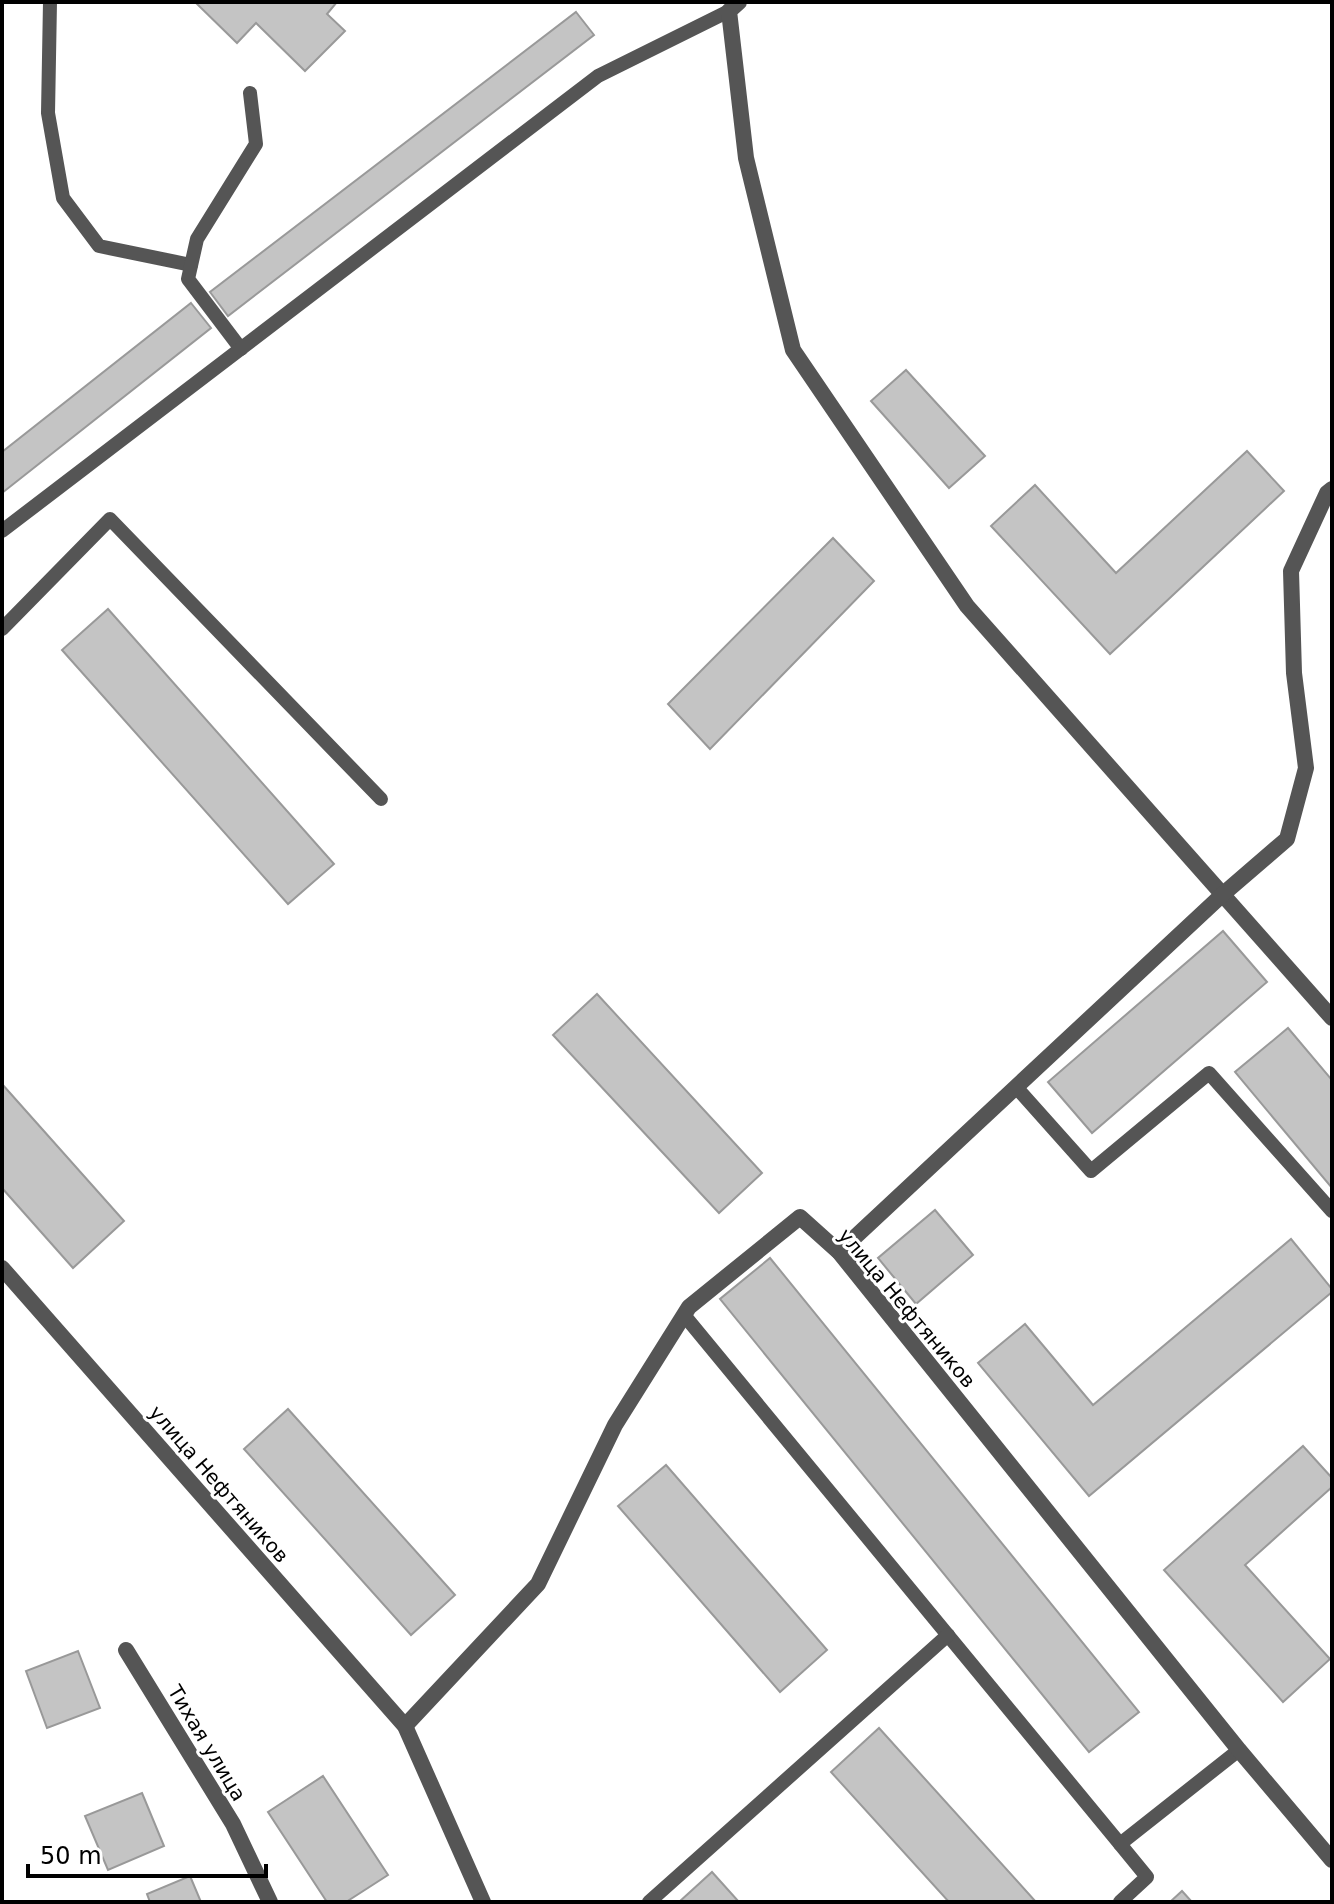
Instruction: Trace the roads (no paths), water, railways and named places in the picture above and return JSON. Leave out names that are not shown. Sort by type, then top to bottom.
[{"type":"street","points":[[734,6],[746,158],[793,350],[967,606],[1332,1018]]},
{"type":"street","points":[[839,1252],[1222,895],[1287,839],[1306,768],[1294,673],[1291,571],[1327,493],[1332,489]]},
{"type":"street","name":"улица Нефтяников","points":[[405,1726],[538,1584],[615,1425],[689,1307],[800,1217],[839,1252],[1239,1750],[1332,1860]]},
{"type":"street","name":"улица Нефтяников","points":[[2,1268],[405,1726],[483,1902]]},
{"type":"street","name":"Тихая улица","points":[[126,1650],[233,1824],[270,1902]]},
{"type":"lane","points":[[50,2],[48,113],[63,198],[99,246],[191,265]]},
{"type":"lane","points":[[2,531],[598,76],[734,6]]},
{"type":"lane","points":[[241,349],[188,279],[197,239],[256,144],[250,93]]},
{"type":"lane","points":[[2,629],[110,519],[381,799]]},
{"type":"lane","points":[[1016,1087],[1091,1171],[1209,1073],[1332,1211]]},
{"type":"lane","points":[[684,1315],[1147,1877],[1120,1902]]},
{"type":"lane","points":[[649,1902],[948,1635]]},
{"type":"lane","points":[[1120,1844],[1239,1750]]}]
